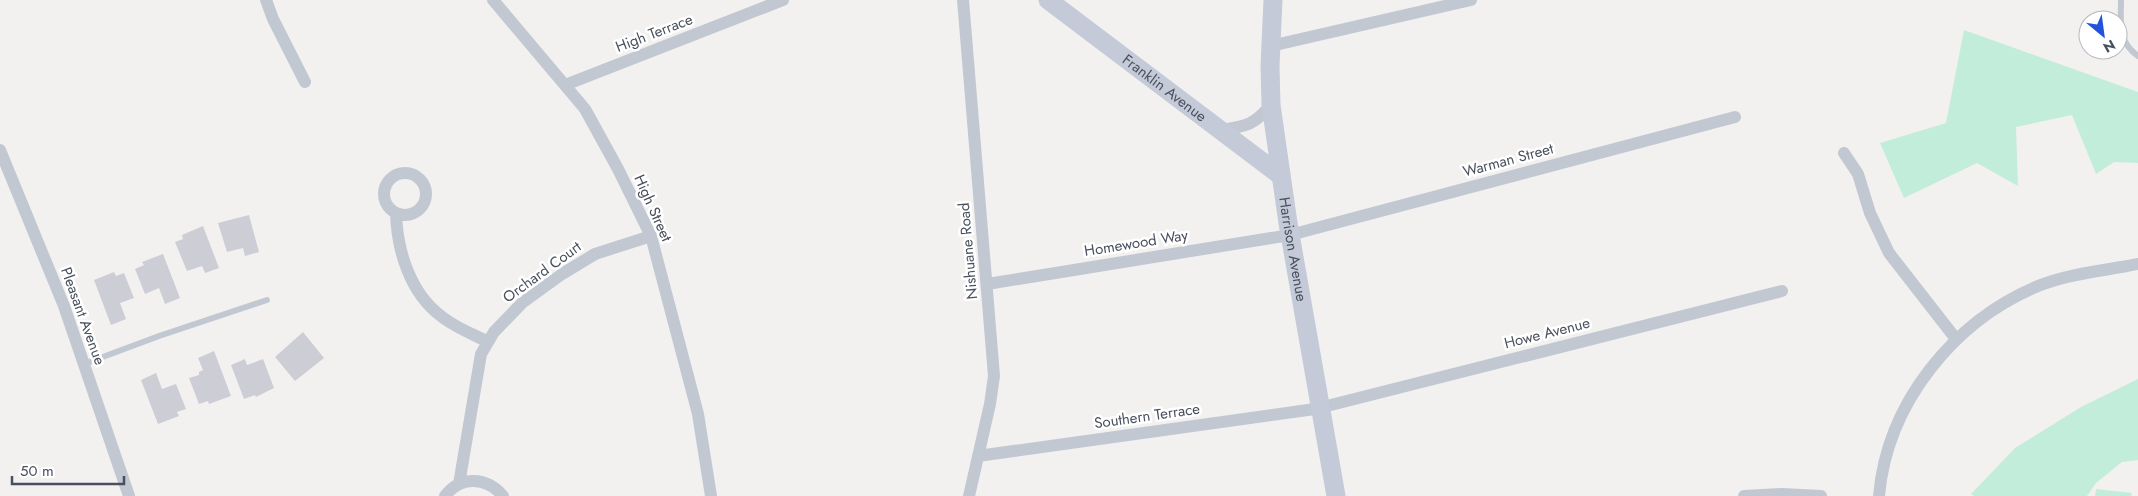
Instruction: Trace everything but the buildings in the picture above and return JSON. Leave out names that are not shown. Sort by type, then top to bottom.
[{"type":"street","points":[[266,0],[305,82]]},
{"type":"street","name":"High Street","points":[[493,0],[585,109],[618,169],[651,236],[698,414],[711,496]]},
{"type":"street","name":"High Terrace","points":[[565,85],[782,0]]},
{"type":"street","name":"Nishuane Road","points":[[964,0],[994,376],[990,404],[969,496]]},
{"type":"street","name":"Franklin Avenue","points":[[1048,0],[1222,130],[1280,176]]},
{"type":"street","name":"Harrison Avenue","points":[[1273,0],[1271,106],[1280,176],[1336,496]]},
{"type":"street","points":[[1271,46],[1471,0]]},
{"type":"street","points":[[1222,130],[1242,127],[1258,120],[1271,106]]},
{"type":"street","name":"Warman Street","points":[[1290,235],[1735,117]]},
{"type":"street","name":"Pleasant Avenue","points":[[0,150],[64,306],[129,496]]},
{"type":"street","points":[[1844,154],[1858,174],[1870,213],[1889,253],[1956,340]]},
{"type":"street","points":[[396,213],[402,254],[412,281],[423,299],[441,316],[488,342]]},
{"type":"street","name":"Homewood Way","points":[[987,284],[1290,235]]},
{"type":"street","name":"Orchard Court","points":[[459,484],[482,354],[494,332],[522,303],[562,274],[595,254],[651,236]]},
{"type":"street","points":[[1879,496],[1885,462],[1903,411],[1932,366],[1956,340],[1991,311],[2038,286],[2090,271],[2138,264]]},
{"type":"street","name":"Howe Avenue","points":[[1320,407],[1782,291]]},
{"type":"street","name":"Southern Terrace","points":[[978,456],[1320,407]]},
{"type":"street","points":[[445,496],[459,484],[475,480],[486,482],[495,487],[503,496]]},
{"type":"street","points":[[1744,496],[1782,494],[1821,496]]},
{"type":"lane","points":[[2121,0],[2120,34],[2138,56]]},
{"type":"lane","points":[[84,364],[159,336],[267,300]]},
{"type":"green space","points":[[1964,30],[2138,92],[2138,163],[2114,162],[2096,174],[2072,115],[2016,127],[2018,186],[1977,163],[1904,198],[1880,143],[1946,123]]},
{"type":"green space","points":[[2138,379],[2138,460],[2122,462],[2096,483],[2087,496],[1974,496],[1971,494],[2015,448],[2081,407]]},
{"type":"green space","points":[[2096,489],[2132,493],[2131,496],[2095,496]]}]
